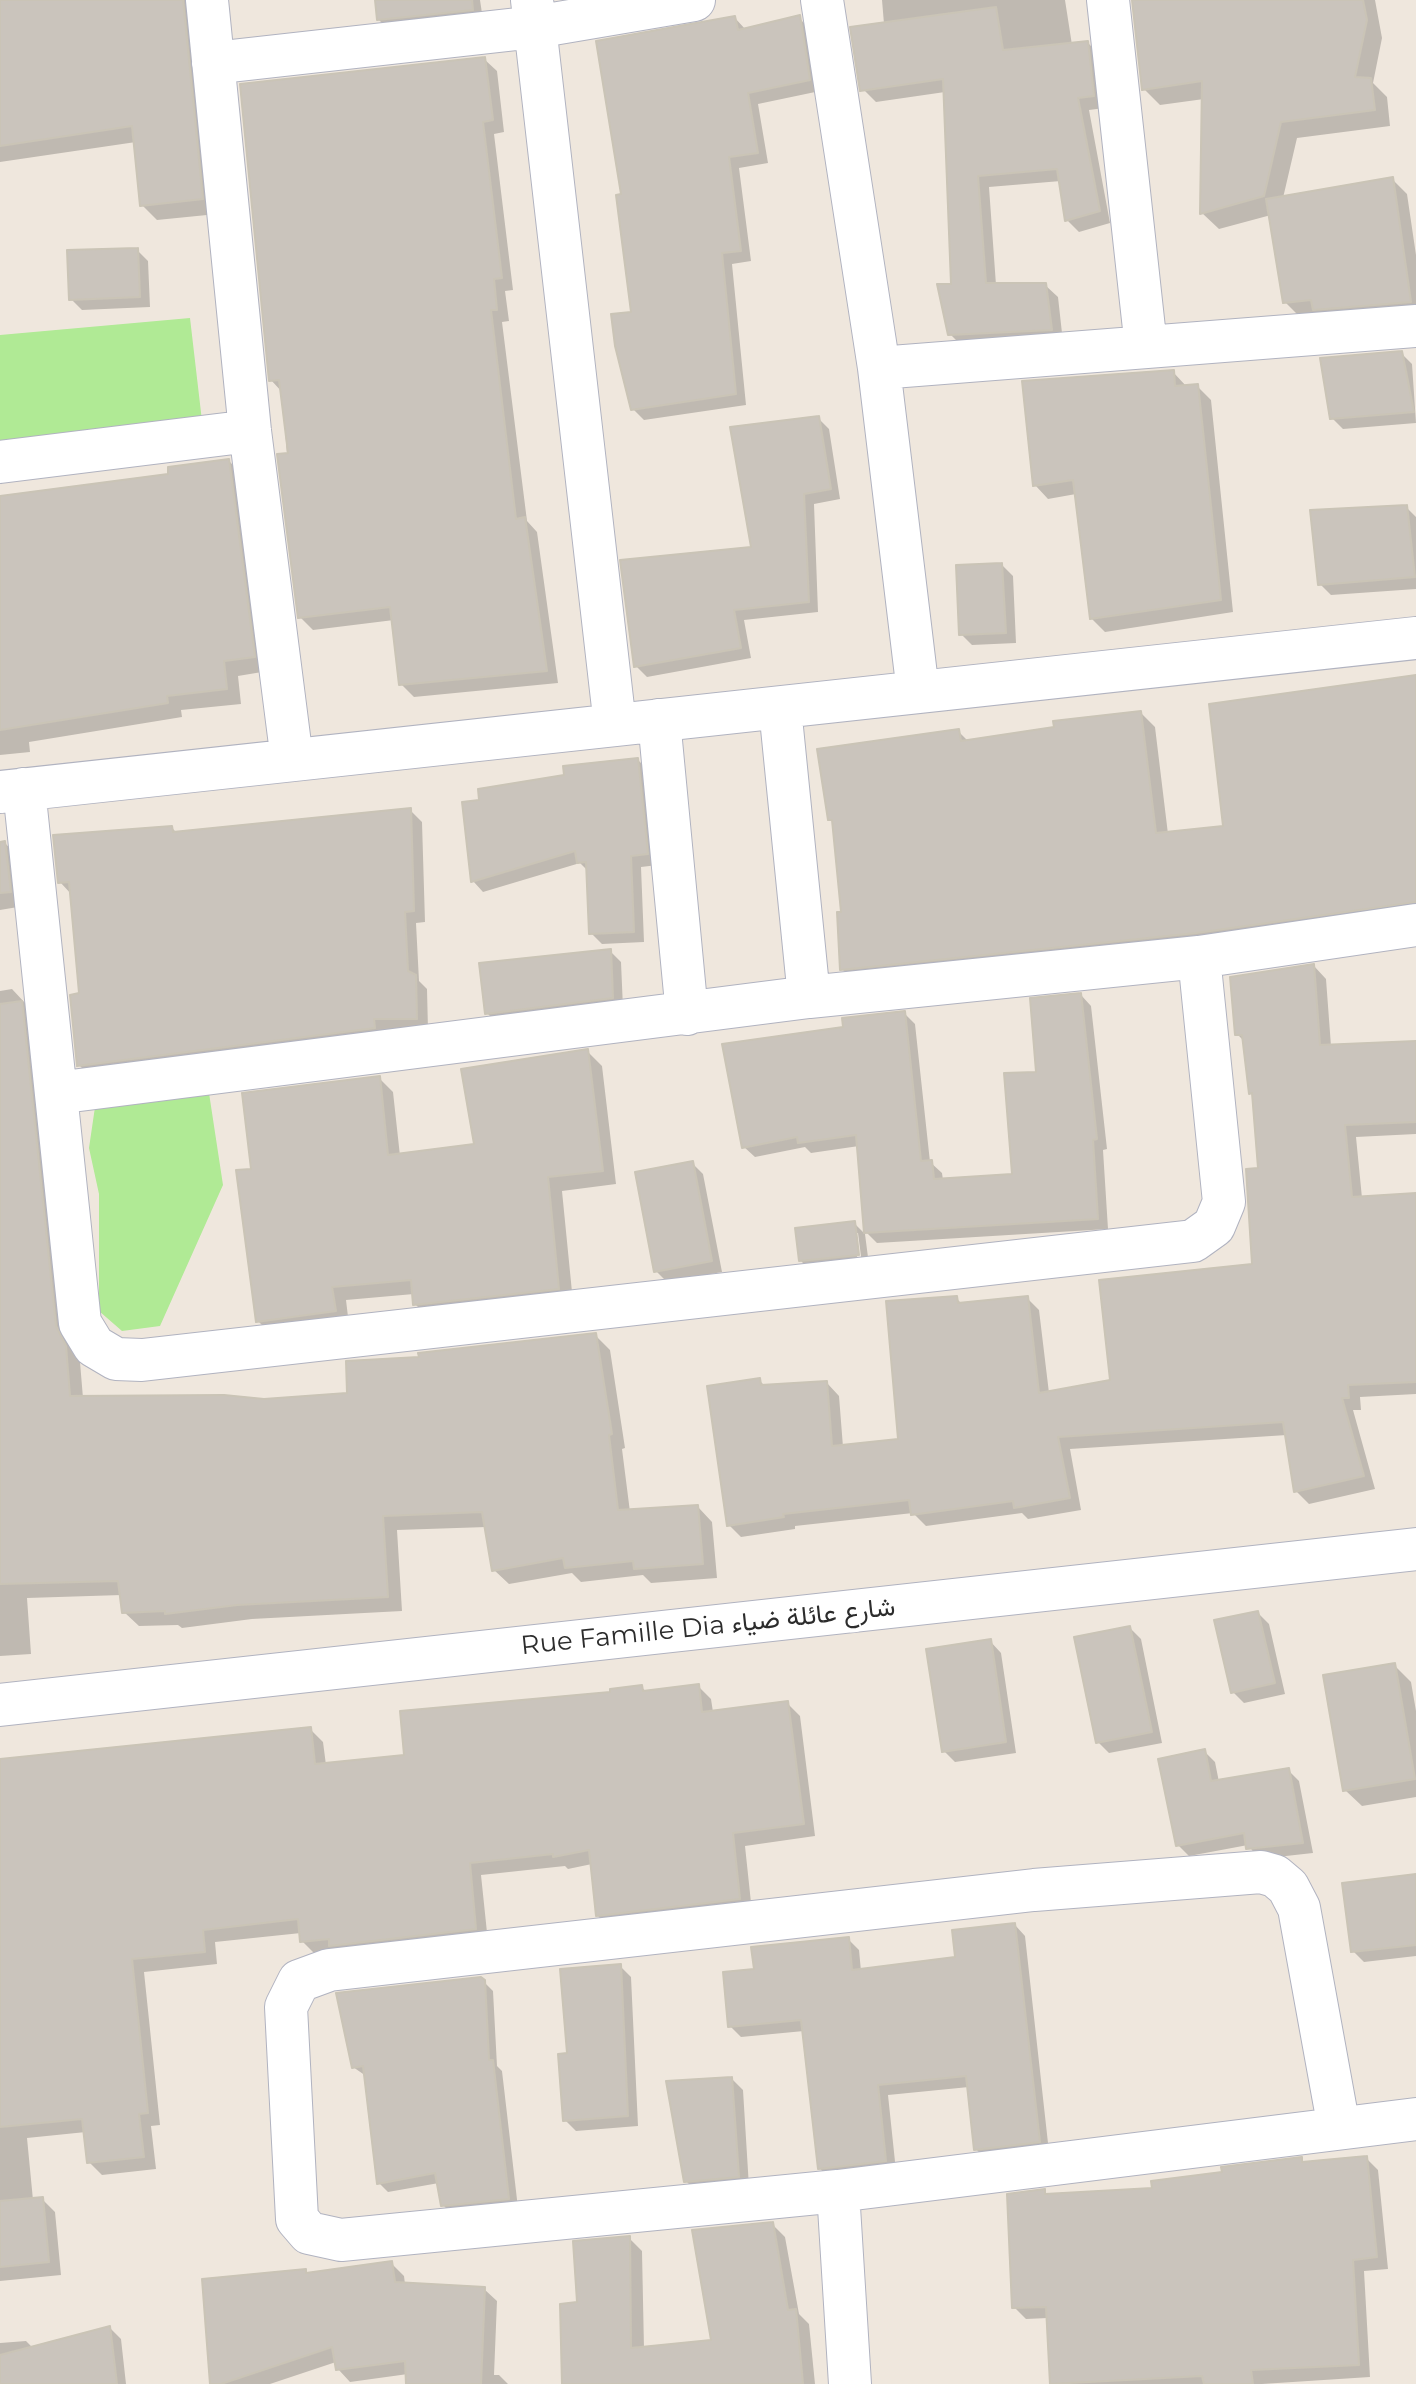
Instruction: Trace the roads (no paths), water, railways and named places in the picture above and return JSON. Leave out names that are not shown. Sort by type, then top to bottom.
[{"type":"street","points":[[207,0],[250,431],[292,760]]},
{"type":"street","points":[[213,63],[534,13],[694,0]]},
{"type":"street","points":[[822,0],[879,368],[918,692]]},
{"type":"street","points":[[1108,0],[1146,347]]},
{"type":"street","points":[[534,13],[615,725]]},
{"type":"street","points":[[879,368],[1416,326]]},
{"type":"street","points":[[0,462],[250,431]]},
{"type":"street","points":[[1199,957],[1224,1202],[1214,1226],[1193,1241],[129,1361],[104,1355],[80,1323],[56,1093],[12,790],[1416,638]]},
{"type":"street","points":[[780,708],[809,997]]},
{"type":"street","points":[[659,720],[687,1014]]},
{"type":"street","points":[[56,1093],[809,997],[1199,957],[1416,925]]},
{"type":"street","name":"Rue Famille Dia شارع عائلة ضياء","points":[[0,1705],[1416,1549]]},
{"type":"street","points":[[1339,2128],[1299,1908],[1288,1887],[1275,1876],[1261,1872],[1034,1890],[329,1970],[299,1981],[286,2007],[297,2219],[309,2233],[341,2240],[838,2191],[1416,2119]]},
{"type":"street","points":[[838,2191],[850,2384]]}]
